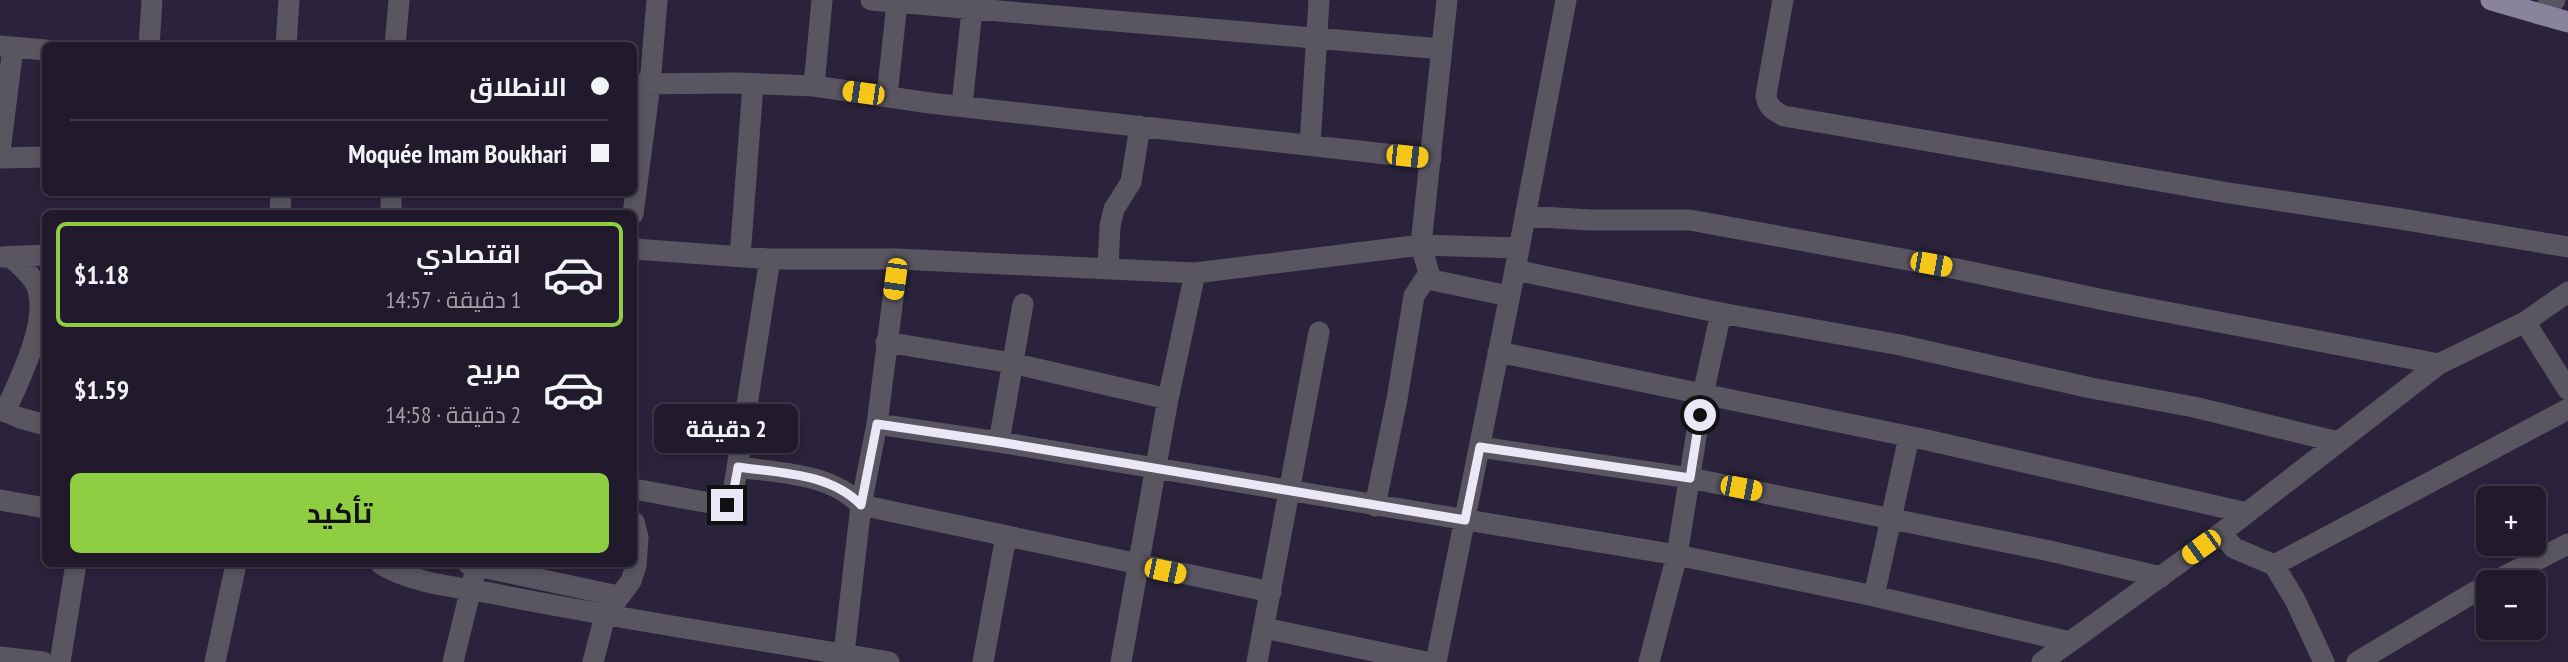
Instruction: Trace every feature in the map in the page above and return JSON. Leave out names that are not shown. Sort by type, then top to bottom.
[{"type":"main road","points":[[2490,0],[2568,22]]},
{"type":"street","points":[[149,42],[152,0]]},
{"type":"street","points":[[286,42],[289,0]]},
{"type":"street","points":[[395,42],[399,0]]},
{"type":"street","points":[[637,157],[642,85],[657,0]]},
{"type":"street","points":[[814,86],[822,0]]},
{"type":"street","points":[[871,0],[982,7],[1442,49]]},
{"type":"street","points":[[1310,145],[1314,39],[1319,0]]},
{"type":"street","points":[[1375,506],[1414,296],[1427,279],[1428,267],[1421,246],[1447,0]]},
{"type":"street","points":[[1436,662],[1566,0]]},
{"type":"street","points":[[1783,0],[1766,94],[1767,102],[1773,111],[1784,116],[2216,191],[2568,247]]},
{"type":"street","points":[[2539,14],[2556,0]]},
{"type":"street","points":[[887,96],[897,3]]},
{"type":"street","points":[[961,106],[982,7]]},
{"type":"street","points":[[0,151],[7,47],[42,50]]},
{"type":"street","points":[[642,85],[685,83],[814,86],[961,106],[1432,159]]},
{"type":"street","points":[[740,257],[752,85]]},
{"type":"street","points":[[1108,268],[1112,217],[1122,193],[1131,182],[1140,126]]},
{"type":"street","points":[[0,158],[42,157]]},
{"type":"street","points":[[1525,216],[1690,220],[1957,269],[2439,364]]},
{"type":"street","points":[[637,249],[770,259],[898,259],[1195,273],[1421,246],[1518,248]]},
{"type":"street","points":[[5,257],[42,255]]},
{"type":"street","points":[[5,257],[31,278],[38,290],[39,313],[25,365],[2,411],[42,424]]},
{"type":"street","points":[[637,490],[727,505],[732,500],[770,259]]},
{"type":"street","points":[[844,658],[861,505],[877,424],[898,259]]},
{"type":"street","points":[[1515,270],[1721,313],[1900,345],[2194,407],[2338,442]]},
{"type":"street","points":[[1121,662],[1168,399],[1195,273]]},
{"type":"street","points":[[1427,279],[1509,296]]},
{"type":"street","points":[[2042,662],[2221,533],[2439,364],[2525,322],[2568,292]]},
{"type":"street","points":[[999,442],[1023,304]]},
{"type":"street","points":[[1649,662],[1677,555],[1703,394],[1721,313]]},
{"type":"street","points":[[2525,322],[2568,390]]},
{"type":"street","points":[[1257,662],[1319,332]]},
{"type":"street","points":[[887,342],[1012,363],[1168,399]]},
{"type":"street","points":[[1498,352],[1909,437],[2247,513]]},
{"type":"street","points":[[2274,565],[2568,409]]},
{"type":"street","points":[[877,424],[1677,555],[1874,596],[2070,642]]},
{"type":"street","points":[[1874,596],[1909,437]]},
{"type":"street","points":[[1480,447],[1690,478],[2050,551],[2161,577]]},
{"type":"street","points":[[738,467],[816,480],[845,491],[861,505],[1271,592]]},
{"type":"street","points":[[0,500],[42,507]]},
{"type":"street","points":[[637,533],[637,552]]},
{"type":"street","points":[[2221,533],[2234,548],[2274,565],[2295,600],[2324,662]]},
{"type":"street","points":[[983,662],[1006,536]]},
{"type":"street","points":[[2516,570],[2568,544]]},
{"type":"street","points":[[60,662],[76,567]]},
{"type":"street","points":[[215,662],[235,567]]},
{"type":"street","points":[[389,567],[405,574],[471,589],[605,615],[844,658],[889,662]]},
{"type":"street","points":[[453,662],[474,567]]},
{"type":"street","points":[[488,567],[618,596]]},
{"type":"street","points":[[593,662],[605,615],[631,580],[636,567]]},
{"type":"street","points":[[2357,662],[2476,591]]},
{"type":"street","points":[[1264,628],[1426,662]]},
{"type":"street","points":[[0,657],[43,662]]},
{"type":"route","points":[[727,505],[732,500],[738,467],[827,483],[845,491],[861,505],[877,424],[1465,520],[1480,447],[1690,478],[1700,415]]}]
